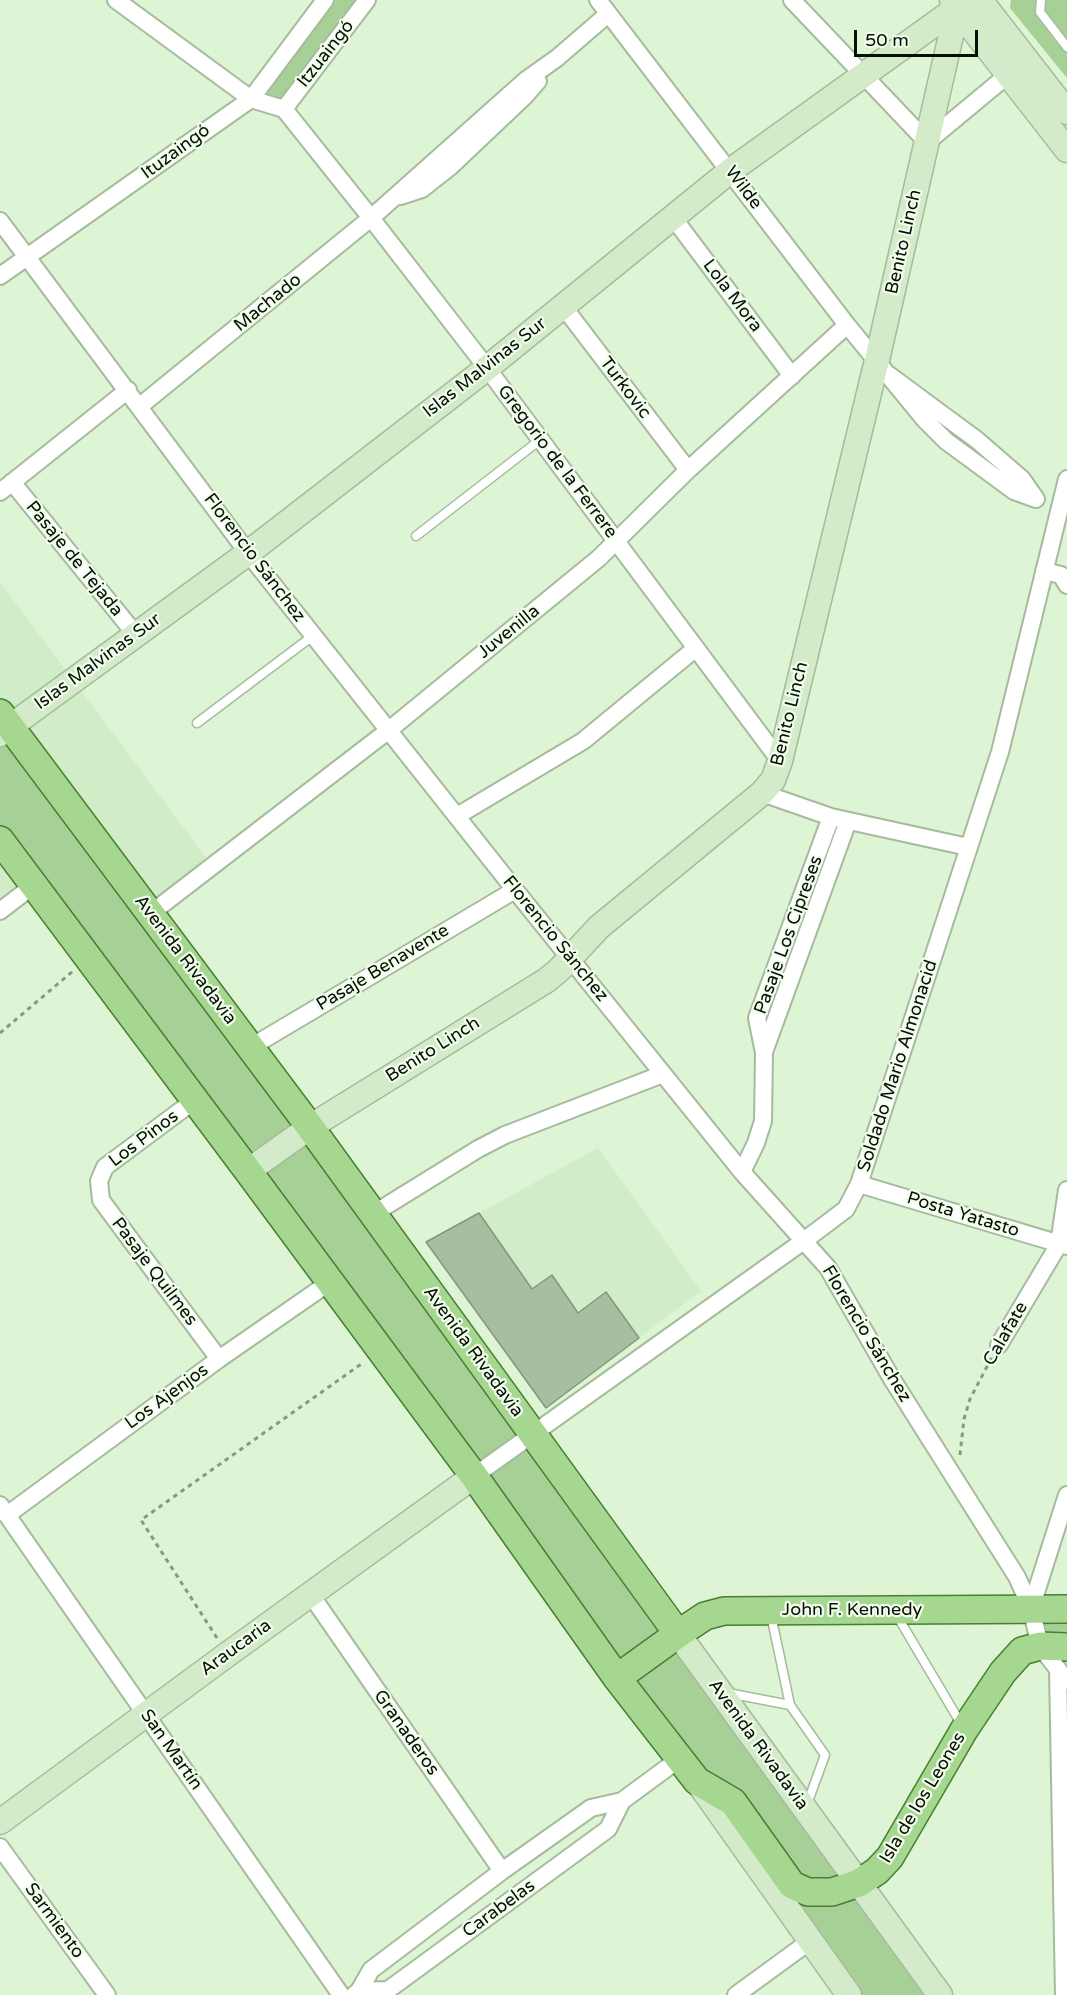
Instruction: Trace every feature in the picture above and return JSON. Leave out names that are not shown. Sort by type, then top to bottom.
[{"type":"main road","name":"Avenida Rivadavia","points":[[4,724],[310,1127],[678,1634]]},
{"type":"main road","points":[[0,840],[474,1476],[617,1678],[697,1781]]},
{"type":"main road","name":"John F. Kennedy","points":[[617,1678],[705,1616],[724,1611],[1031,1608],[1067,1610]]},
{"type":"main road","points":[[1031,1649],[1064,1666]]},
{"type":"main road","name":"Isla de los Leones","points":[[697,1781],[733,1802],[792,1885],[808,1892],[832,1892],[859,1883],[877,1871],[890,1857],[964,1730],[1003,1672],[1031,1649]]},
{"type":"street","points":[[118,0],[251,99],[284,109]]},
{"type":"street","name":"Ituzaingó","points":[[0,276],[251,99],[325,0]]},
{"type":"street","name":"Itzuaingó","points":[[284,109],[367,0]]},
{"type":"street","points":[[792,0],[927,142],[1017,67]]},
{"type":"street","points":[[980,0],[1067,150]]},
{"type":"street","points":[[959,3],[1017,67],[1067,112]]},
{"type":"street","name":"Islas Malvinas Sur","points":[[4,724],[136,635],[248,553],[487,368],[730,171],[864,75],[959,3]]},
{"type":"street","name":"Benito Linch","points":[[248,1171],[310,1127],[547,980],[599,927],[762,793],[773,780],[780,761],[883,367],[927,142],[959,3]]},
{"type":"street","name":"Machado","points":[[140,406],[372,218],[526,81],[557,58],[603,7]]},
{"type":"street","name":"Wilde","points":[[603,7],[847,325],[924,419],[946,441],[1014,491],[1036,499],[1059,515]]},
{"type":"street","name":"Gregorio de la Ferrere","points":[[284,109],[372,218],[487,368],[780,761]]},
{"type":"street","name":"Lola Mora","points":[[672,216],[792,376]]},
{"type":"street","name":"Florencio Sánchez","points":[[0,221],[248,553],[742,1172],[828,1268],[892,1379],[1017,1577],[1031,1608],[1031,1649]]},
{"type":"street","name":"Turkovic","points":[[563,306],[688,470]]},
{"type":"street","name":"Juvenilla","points":[[150,915],[389,730],[599,558],[688,470],[847,325]]},
{"type":"street","points":[[6,487],[128,390]]},
{"type":"street","name":"Soldado Mario Almonacid","points":[[474,1476],[846,1209],[859,1184],[968,847],[1060,576],[1059,515],[1067,479]]},
{"type":"street","name":"Pasaje de Tejada","points":[[6,487],[136,635]]},
{"type":"street","points":[[457,816],[583,741],[696,648]]},
{"type":"street","points":[[762,793],[839,819],[968,847]]},
{"type":"street","name":"Pasaje Los Cipreses","points":[[742,1172],[756,1143],[763,1121],[764,1053],[839,819]]},
{"type":"street","points":[[0,911],[34,885]]},
{"type":"street","name":"Pasaje Benavente","points":[[250,1047],[515,890]]},
{"type":"street","points":[[373,1214],[478,1149],[505,1135],[663,1074]]},
{"type":"street","name":"Los Pinos","points":[[99,1181],[105,1167],[195,1100]]},
{"type":"street","name":"Pasaje Quilmes","points":[[99,1181],[101,1200],[219,1359]]},
{"type":"street","name":"Posta Yatasto","points":[[859,1184],[1063,1245]]},
{"type":"street","name":"Calafate","points":[[999,1345],[1063,1245],[1067,1190]]},
{"type":"street","name":"Los Ajenjos","points":[[4,1510],[330,1282]]},
{"type":"street","name":"Araucaria","points":[[0,1822],[474,1476]]},
{"type":"street","points":[[1031,1608],[1067,1495]]},
{"type":"street","name":"San Martín","points":[[4,1510],[341,1995]]},
{"type":"street","name":"Granaderos","points":[[311,1595],[502,1871]]},
{"type":"street","name":"Avenida Rivadavia","points":[[678,1634],[940,1995]]},
{"type":"street","points":[[1064,1666],[1064,1995]]},
{"type":"street","name":"Carabelas","points":[[357,1993],[371,1970],[502,1871],[591,1808],[622,1801],[679,1759]]},
{"type":"street","points":[[697,1781],[849,1995]]},
{"type":"street","name":"Carabelas","points":[[357,1993],[388,1990],[608,1829],[622,1801]]},
{"type":"street","name":"Sarmiento","points":[[0,1847],[107,1995]]},
{"type":"street","points":[[736,1995],[810,1941]]},
{"type":"lane","points":[[1041,0],[1040,12],[1067,47]]},
{"type":"lane","points":[[416,536],[540,440]]},
{"type":"lane","points":[[197,723],[314,635]]},
{"type":"lane","points":[[770,1610],[790,1705],[825,1755],[805,1810]]},
{"type":"lane","points":[[894,1610],[964,1730]]},
{"type":"lane","points":[[720,1692],[790,1705]]},
{"type":"path","points":[[0,1033],[88,958]]},
{"type":"path","name":"Calafate","points":[[957,1482],[964,1419],[970,1399],[999,1345]]},
{"type":"path","points":[[228,1654],[141,1520],[380,1350]]},
{"type":"shaded area","points":[[325,0],[367,0],[284,109],[251,99]]},
{"type":"shaded area","points":[[1011,0],[1067,0],[1067,78],[1010,8]]},
{"type":"shaded area","points":[[0,582],[213,867],[150,914],[0,733]]},
{"type":"shaded area","points":[[0,713],[940,1995],[849,1995],[0,840]]},
{"type":"shaded area","points":[[0,840],[34,885],[0,911]]},
{"type":"shaded area","points":[[598,1148],[701,1291],[546,1408],[426,1242]]},
{"type":"shaded area","points":[[1031,1608],[1067,1609],[1067,1647],[1040,1646]]},
{"type":"building","points":[[479,1213],[532,1289],[552,1275],[578,1313],[606,1292],[639,1338],[546,1408],[426,1242]]}]
